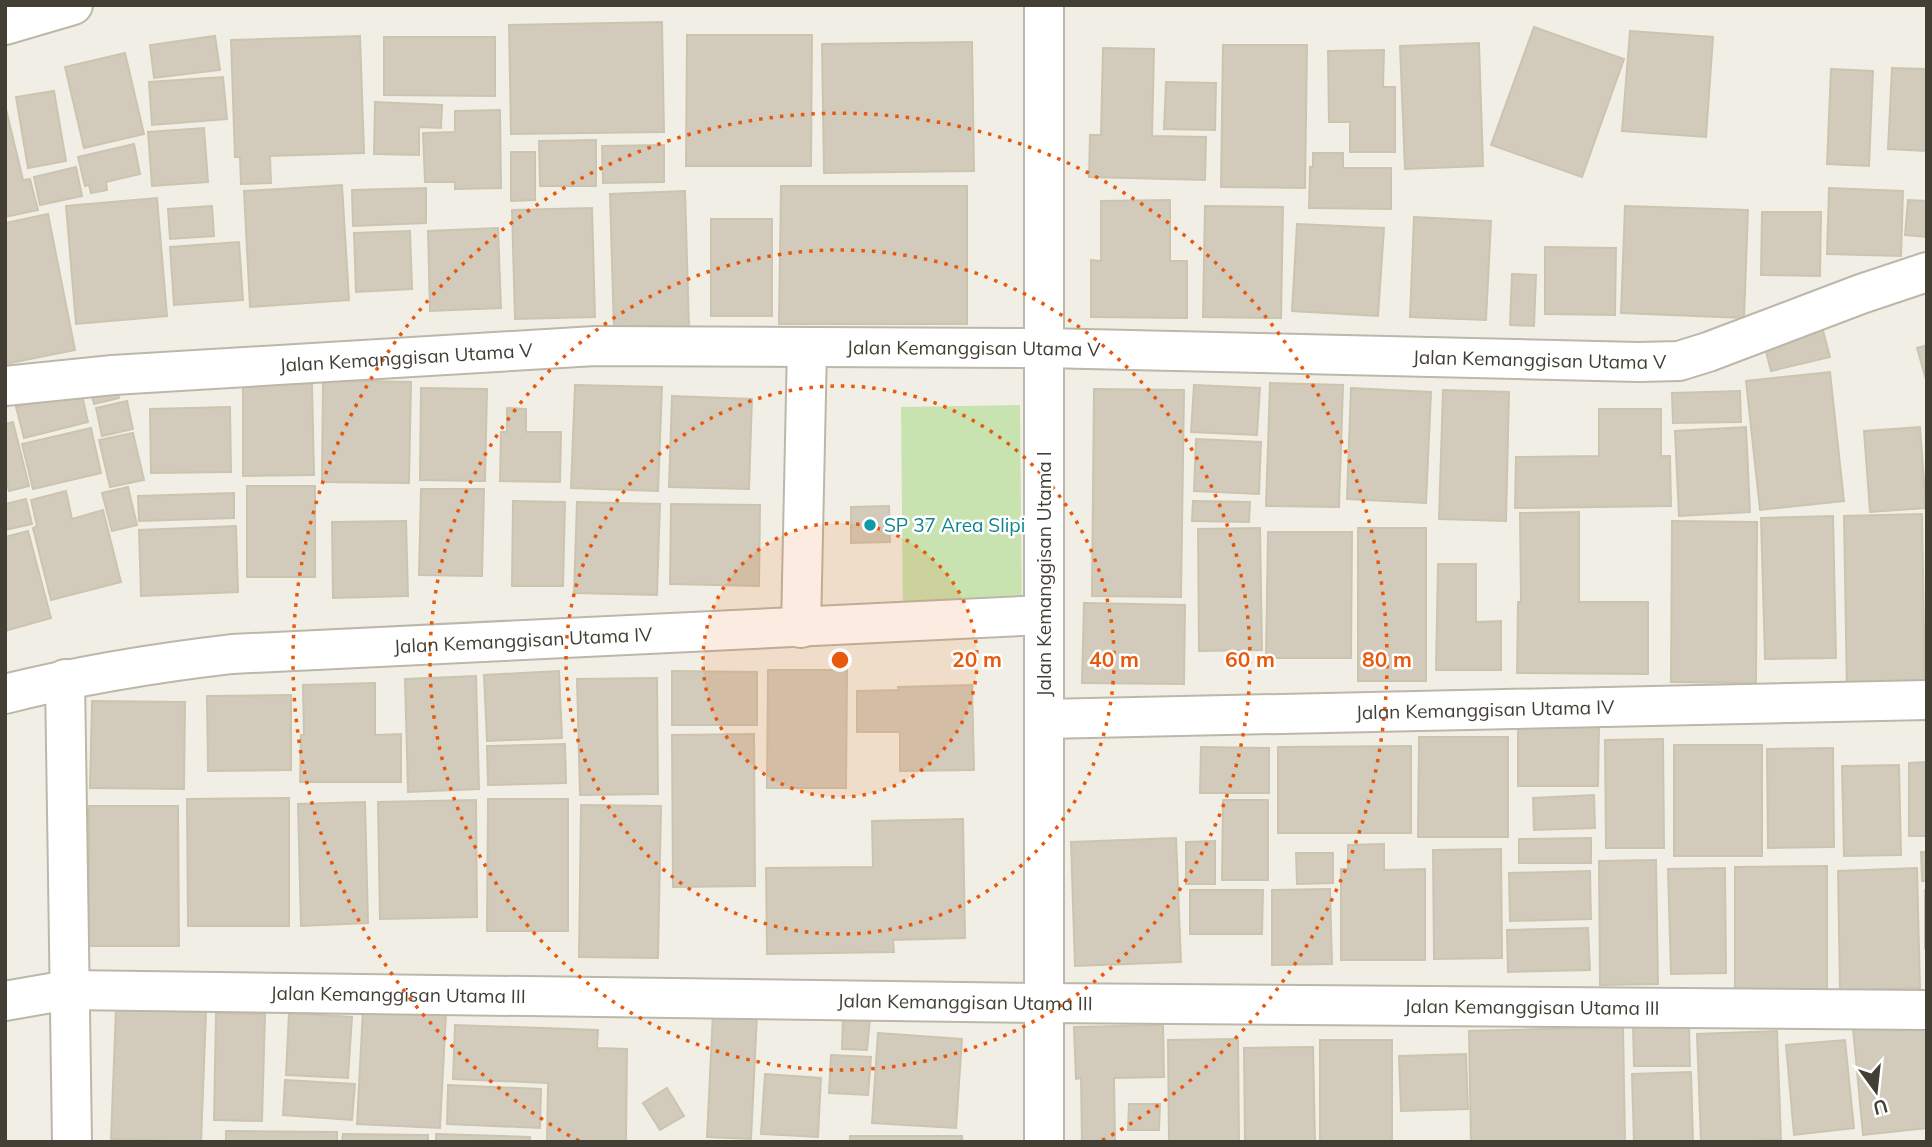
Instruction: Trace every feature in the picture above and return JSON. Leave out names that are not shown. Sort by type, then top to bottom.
[{"type":"street","points":[[5,25],[73,5]]},
{"type":"street","name":"Jalan Kemanggisan Utama I","points":[[1044,5],[1044,1142]]},
{"type":"street","name":"Jalan Kemanggisan Utama V","points":[[5,386],[113,374],[595,346],[1044,348],[1639,362],[1679,360],[1708,352],[1927,272]]},
{"type":"street","points":[[801,628],[807,347]]},
{"type":"street","name":"Jalan Kemanggisan Utama IV","points":[[5,694],[65,679],[149,664],[232,654],[1044,615]]},
{"type":"street","points":[[65,679],[72,1142]]},
{"type":"street","name":"Jalan Kemanggisan Utama IV","points":[[1044,719],[1927,700]]},
{"type":"street","name":"Jalan Kemanggisan Utama III","points":[[5,1001],[68,990],[1044,1003],[1927,1010]]},
{"type":"green space","points":[[1020,405],[1022,616],[903,617],[901,407]]},
{"type":"building","points":[[662,22],[664,132],[511,134],[509,25]]},
{"type":"building","points":[[1534,27],[1624,59],[1582,177],[1491,145]]},
{"type":"building","points":[[1630,31],[1713,37],[1706,137],[1622,131]]},
{"type":"building","points":[[687,35],[812,35],[811,166],[686,166]]},
{"type":"building","points":[[215,36],[220,70],[154,78],[150,45]]},
{"type":"building","points":[[360,36],[364,153],[270,156],[271,183],[241,184],[240,157],[235,157],[231,40]]},
{"type":"building","points":[[384,37],[495,37],[495,96],[384,95]]},
{"type":"building","points":[[972,42],[974,171],[824,173],[822,44]]},
{"type":"building","points":[[1479,43],[1483,166],[1405,169],[1400,46]]},
{"type":"building","points":[[1223,45],[1307,45],[1305,188],[1221,187]]},
{"type":"building","points":[[1103,48],[1154,49],[1152,136],[1206,137],[1205,180],[1089,177],[1090,135],[1101,135]]},
{"type":"building","points":[[1384,50],[1383,87],[1395,87],[1395,152],[1350,152],[1350,122],[1329,122],[1328,51]]},
{"type":"building","points":[[125,53],[144,134],[84,148],[65,67]]},
{"type":"building","points":[[1892,68],[1927,69],[1927,151],[1888,149]]},
{"type":"building","points":[[1831,69],[1873,71],[1869,166],[1827,164]]},
{"type":"building","points":[[223,77],[227,119],[152,125],[149,82]]},
{"type":"building","points":[[1166,82],[1216,83],[1215,130],[1164,129]]},
{"type":"building","points":[[54,91],[66,161],[28,168],[16,97]]},
{"type":"building","points":[[375,102],[442,105],[441,128],[419,127],[419,155],[374,154]]},
{"type":"building","points":[[5,105],[23,180],[30,179],[38,210],[5,217]]},
{"type":"building","points":[[500,110],[501,188],[455,189],[455,182],[425,182],[423,133],[455,132],[455,111]]},
{"type":"building","points":[[204,128],[208,182],[152,186],[148,132]]},
{"type":"building","points":[[596,140],[596,186],[540,186],[539,141]]},
{"type":"building","points":[[134,144],[140,174],[106,182],[107,190],[91,193],[89,185],[85,186],[78,157]]},
{"type":"building","points":[[664,145],[664,182],[603,183],[602,146]]},
{"type":"building","points":[[511,152],[535,152],[535,200],[511,201]]},
{"type":"building","points":[[1313,153],[1343,153],[1343,168],[1391,168],[1391,209],[1309,208]]},
{"type":"building","points":[[76,167],[82,196],[40,205],[34,177]]},
{"type":"building","points":[[342,185],[349,300],[250,307],[244,191]]},
{"type":"building","points":[[781,186],[967,186],[967,324],[779,324]]},
{"type":"building","points":[[426,188],[426,223],[353,226],[352,190]]},
{"type":"building","points":[[1829,188],[1903,191],[1901,256],[1827,254]]},
{"type":"building","points":[[685,191],[689,328],[614,330],[610,194]]},
{"type":"building","points":[[157,198],[167,316],[76,324],[66,206]]},
{"type":"building","points":[[1170,200],[1170,261],[1187,261],[1187,318],[1091,317],[1091,260],[1101,261],[1101,201]]},
{"type":"building","points":[[1908,200],[1927,201],[1927,237],[1905,235]]},
{"type":"building","points":[[212,206],[214,236],[170,239],[168,209]]},
{"type":"building","points":[[1205,206],[1283,207],[1281,318],[1203,317]]},
{"type":"building","points":[[1625,206],[1748,210],[1744,318],[1621,313]]},
{"type":"building","points":[[592,208],[595,317],[515,319],[512,210]]},
{"type":"building","points":[[1762,212],[1821,212],[1820,276],[1761,275]]},
{"type":"building","points":[[48,214],[75,350],[5,364],[5,223]]},
{"type":"building","points":[[1414,217],[1491,221],[1486,320],[1410,317]]},
{"type":"building","points":[[711,219],[772,219],[772,316],[711,316]]},
{"type":"building","points":[[1297,224],[1384,228],[1378,316],[1292,311]]},
{"type":"building","points":[[498,228],[501,308],[430,311],[428,231]]},
{"type":"building","points":[[410,231],[412,289],[356,292],[354,233]]},
{"type":"building","points":[[239,242],[243,300],[174,305],[170,247]]},
{"type":"building","points":[[1545,247],[1616,248],[1615,315],[1545,314]]},
{"type":"building","points":[[1512,274],[1536,275],[1534,326],[1510,325]]},
{"type":"building","points":[[1822,327],[1830,357],[1771,371],[1763,340]]},
{"type":"building","points":[[1927,345],[1927,383],[1917,348]]},
{"type":"building","points":[[1830,372],[1844,501],[1760,510],[1746,381]]},
{"type":"building","points":[[115,379],[119,398],[94,404],[89,386]]},
{"type":"building","points":[[323,380],[411,382],[409,483],[322,482]]},
{"type":"building","points":[[312,383],[314,475],[243,476],[243,384]]},
{"type":"building","points":[[1270,383],[1343,385],[1339,507],[1266,506]]},
{"type":"building","points":[[575,385],[662,387],[658,491],[571,488]]},
{"type":"building","points":[[1194,385],[1260,388],[1257,435],[1191,432]]},
{"type":"building","points":[[421,388],[487,389],[485,481],[420,480]]},
{"type":"building","points":[[1351,388],[1431,392],[1426,503],[1347,499]]},
{"type":"building","points":[[1094,389],[1184,390],[1181,597],[1092,596]]},
{"type":"building","points":[[1443,390],[1509,392],[1506,521],[1439,519]]},
{"type":"building","points":[[81,391],[88,422],[24,438],[16,407]]},
{"type":"building","points":[[1740,391],[1741,422],[1673,423],[1672,393]]},
{"type":"building","points":[[672,396],[752,399],[749,489],[669,487]]},
{"type":"building","points":[[127,401],[133,429],[102,436],[96,408]]},
{"type":"building","points":[[230,407],[231,472],[151,473],[150,409]]},
{"type":"building","points":[[507,408],[526,409],[526,432],[561,432],[560,482],[500,481],[501,432],[507,432]]},
{"type":"building","points":[[1599,409],[1661,409],[1661,456],[1670,456],[1671,506],[1515,508],[1516,457],[1599,456]]},
{"type":"building","points":[[13,422],[29,486],[9,491],[5,476],[5,424]]},
{"type":"building","points":[[1746,427],[1750,512],[1679,516],[1675,431]]},
{"type":"building","points":[[1920,427],[1926,508],[1870,512],[1864,431]]},
{"type":"building","points":[[91,428],[101,473],[33,489],[22,444]]},
{"type":"building","points":[[133,433],[144,480],[110,487],[99,440]]},
{"type":"building","points":[[1196,439],[1261,442],[1259,494],[1194,491]]},
{"type":"building","points":[[247,486],[315,486],[315,577],[247,577]]},
{"type":"building","points":[[128,487],[137,525],[112,531],[102,493]]},
{"type":"building","points":[[421,489],[484,489],[482,576],[419,575]]},
{"type":"building","points":[[66,491],[72,519],[103,510],[121,582],[51,600],[33,528],[37,526],[31,500]]},
{"type":"building","points":[[234,493],[234,518],[139,521],[138,496]]},
{"type":"building","points":[[26,499],[32,524],[5,530],[5,504]]},
{"type":"building","points":[[513,501],[565,502],[563,586],[512,586]]},
{"type":"building","points":[[1193,501],[1250,502],[1249,522],[1192,521]]},
{"type":"building","points":[[577,502],[660,504],[657,595],[574,593]]},
{"type":"building","points":[[671,504],[760,505],[759,586],[670,584]]},
{"type":"building","name":"SP 37 Area Slipi","points":[[889,506],[890,542],[851,543],[851,507]]},
{"type":"building","points":[[1579,512],[1579,602],[1648,602],[1648,674],[1517,673],[1518,602],[1521,602],[1520,513]]},
{"type":"building","points":[[1922,514],[1925,692],[1847,694],[1844,516]]},
{"type":"building","points":[[1833,516],[1836,658],[1765,659],[1761,518]]},
{"type":"building","points":[[406,521],[408,596],[333,598],[332,522]]},
{"type":"building","points":[[1672,521],[1757,522],[1756,683],[1671,682]]},
{"type":"building","points":[[236,526],[238,592],[141,596],[139,530]]},
{"type":"building","points":[[1260,528],[1262,650],[1199,651],[1198,529]]},
{"type":"building","points":[[1358,528],[1426,528],[1426,681],[1358,681]]},
{"type":"building","points":[[28,531],[51,618],[5,631],[5,537]]},
{"type":"building","points":[[1268,532],[1352,532],[1351,658],[1266,658]]},
{"type":"building","points":[[1438,564],[1476,564],[1476,622],[1501,621],[1501,670],[1436,670]]},
{"type":"building","points":[[1084,603],[1185,605],[1184,684],[1082,683]]},
{"type":"building","points":[[768,670],[847,670],[846,788],[767,788]]},
{"type":"building","points":[[559,671],[562,738],[487,741],[484,675]]},
{"type":"building","points":[[672,671],[757,672],[757,725],[672,725]]},
{"type":"building","points":[[476,676],[479,789],[408,792],[405,679]]},
{"type":"building","points":[[657,678],[658,794],[580,795],[577,679]]},
{"type":"building","points":[[375,683],[375,735],[401,734],[401,782],[300,782],[301,735],[304,735],[303,685]]},
{"type":"building","points":[[972,685],[974,770],[900,771],[900,732],[857,732],[857,691]]},
{"type":"building","points":[[291,695],[291,770],[208,771],[207,696]]},
{"type":"building","points":[[92,701],[185,702],[184,789],[90,788]]},
{"type":"building","points":[[1518,723],[1599,723],[1598,786],[1518,786]]},
{"type":"building","points":[[754,734],[755,886],[673,887],[672,735]]},
{"type":"building","points":[[1419,737],[1508,737],[1508,837],[1418,837]]},
{"type":"building","points":[[1663,739],[1664,848],[1606,848],[1605,740]]},
{"type":"building","points":[[565,744],[566,783],[488,785],[487,746]]},
{"type":"building","points":[[1674,745],[1762,745],[1762,856],[1674,856]]},
{"type":"building","points":[[1411,746],[1411,833],[1278,833],[1278,747]]},
{"type":"building","points":[[1201,747],[1269,748],[1269,793],[1200,793]]},
{"type":"building","points":[[1833,748],[1834,847],[1768,848],[1767,749]]},
{"type":"building","points":[[1927,762],[1927,836],[1909,836],[1909,763]]},
{"type":"building","points":[[1899,765],[1901,855],[1844,856],[1842,766]]},
{"type":"building","points":[[1594,795],[1595,828],[1534,830],[1533,798]]},
{"type":"building","points":[[289,798],[289,926],[188,926],[187,799]]},
{"type":"building","points":[[488,799],[568,799],[568,931],[487,931]]},
{"type":"building","points":[[476,800],[477,917],[380,919],[378,802]]},
{"type":"building","points":[[1223,800],[1268,800],[1268,880],[1222,880]]},
{"type":"building","points":[[365,802],[368,923],[301,926],[298,804]]},
{"type":"building","points":[[581,805],[661,806],[658,958],[579,957]]},
{"type":"building","points":[[89,806],[178,806],[179,946],[89,946]]},
{"type":"building","points":[[963,819],[965,938],[893,940],[894,952],[767,954],[766,868],[873,867],[872,821]]},
{"type":"building","points":[[1176,838],[1181,962],[1075,966],[1071,842]]},
{"type":"building","points":[[1591,838],[1591,863],[1519,863],[1519,839]]},
{"type":"building","points":[[1215,841],[1215,884],[1186,884],[1186,842]]},
{"type":"building","points":[[1384,844],[1384,870],[1425,869],[1425,960],[1341,960],[1341,869],[1348,869],[1348,845]]},
{"type":"building","points":[[1501,849],[1502,958],[1434,959],[1433,850]]},
{"type":"building","points":[[1921,852],[1927,852],[1927,881],[1922,881]]},
{"type":"building","points":[[1296,853],[1333,853],[1333,883],[1297,884]]},
{"type":"building","points":[[1656,860],[1658,984],[1600,985],[1599,861]]},
{"type":"building","points":[[1827,866],[1827,994],[1735,994],[1735,867]]},
{"type":"building","points":[[1725,868],[1726,973],[1671,974],[1668,869]]},
{"type":"building","points":[[1917,868],[1920,988],[1840,990],[1838,871]]},
{"type":"building","points":[[1590,871],[1591,919],[1510,921],[1509,873]]},
{"type":"building","points":[[1330,889],[1332,964],[1272,965],[1272,890]]},
{"type":"building","points":[[1190,890],[1263,890],[1262,934],[1190,934]]},
{"type":"building","points":[[1927,890],[1927,948],[1925,948]]},
{"type":"building","points":[[1588,928],[1590,970],[1508,972],[1507,930]]},
{"type":"building","points":[[116,1009],[206,1012],[201,1142],[111,1139]]},
{"type":"building","points":[[363,1009],[446,1013],[440,1128],[357,1124]]},
{"type":"building","points":[[216,1013],[265,1014],[262,1121],[214,1120]]},
{"type":"building","points":[[289,1013],[352,1017],[348,1078],[286,1075]]},
{"type":"building","points":[[713,1013],[757,1015],[751,1139],[707,1137]]},
{"type":"building","points":[[843,1017],[870,1018],[867,1050],[842,1049]]},
{"type":"building","points":[[1927,1021],[1927,1128],[1863,1135],[1853,1028]]},
{"type":"building","points":[[455,1025],[598,1030],[597,1048],[627,1049],[626,1142],[547,1142],[548,1083],[453,1079]]},
{"type":"building","points":[[1163,1025],[1164,1077],[1114,1078],[1115,1142],[1082,1142],[1081,1078],[1076,1079],[1074,1027]]},
{"type":"building","points":[[1633,1026],[1689,1026],[1690,1066],[1634,1066]]},
{"type":"building","points":[[1623,1027],[1625,1142],[1471,1142],[1469,1031]]},
{"type":"building","points":[[1777,1031],[1781,1140],[1701,1142],[1697,1034]]},
{"type":"building","points":[[878,1033],[962,1039],[956,1128],[872,1123]]},
{"type":"building","points":[[1238,1039],[1239,1142],[1169,1142],[1168,1040]]},
{"type":"building","points":[[1320,1040],[1392,1040],[1392,1142],[1320,1142]]},
{"type":"building","points":[[1845,1040],[1854,1128],[1794,1135],[1786,1045]]},
{"type":"building","points":[[1313,1047],[1315,1142],[1245,1142],[1244,1048]]},
{"type":"building","points":[[1466,1054],[1468,1109],[1401,1111],[1399,1056]]},
{"type":"building","points":[[831,1055],[871,1057],[868,1095],[829,1093]]},
{"type":"building","points":[[1691,1072],[1693,1142],[1634,1142],[1632,1074]]},
{"type":"building","points":[[765,1074],[821,1078],[818,1137],[761,1134]]},
{"type":"building","points":[[285,1080],[355,1084],[352,1120],[283,1115]]},
{"type":"building","points":[[448,1085],[541,1089],[540,1128],[447,1124]]},
{"type":"building","points":[[667,1088],[684,1116],[660,1130],[643,1103]]},
{"type":"building","points":[[1129,1104],[1160,1104],[1159,1130],[1128,1130]]},
{"type":"building","points":[[226,1131],[337,1132],[337,1142],[226,1142]]},
{"type":"building","points":[[343,1134],[428,1135],[428,1142],[342,1142]]},
{"type":"building","points":[[436,1134],[530,1137],[530,1142],[436,1142]]},
{"type":"building","points":[[850,1136],[962,1136],[962,1142],[850,1142]]},
{"type":"place","name":"SP 37 Area Slipi","points":[[870,525]]}]
